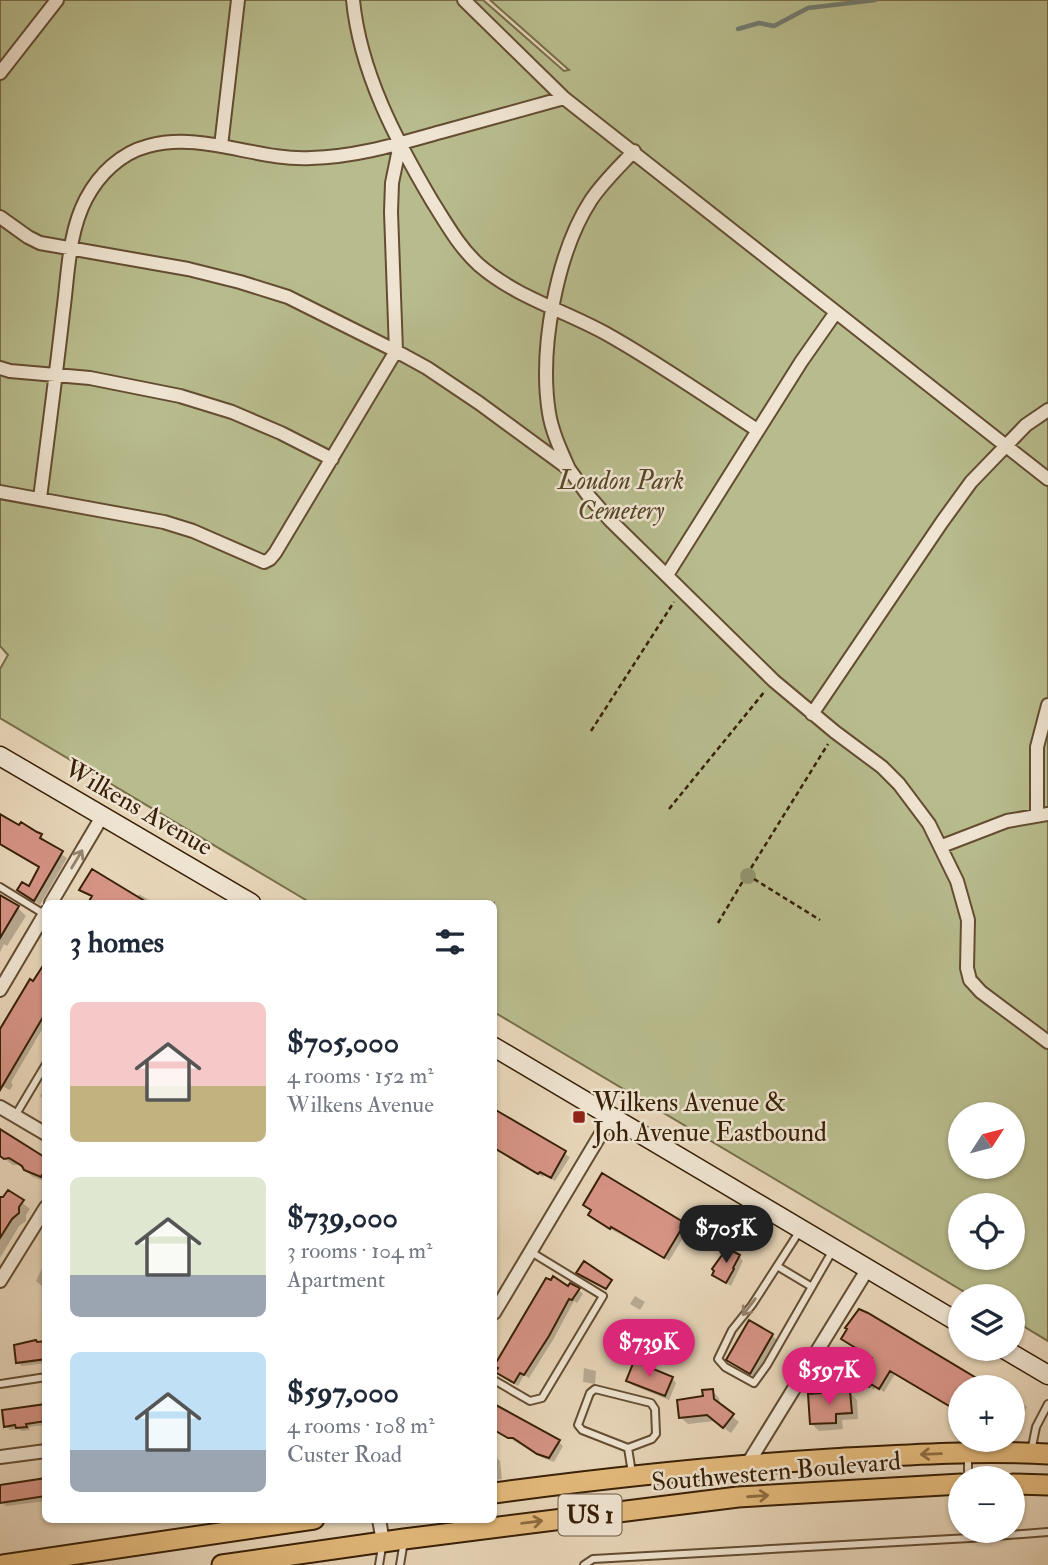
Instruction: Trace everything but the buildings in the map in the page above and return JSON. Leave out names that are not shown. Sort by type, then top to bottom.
[{"type":"main road","name":"Wilkens Avenue","points":[[0,756],[242,900]]},
{"type":"main road","points":[[497,1049],[948,1317]]},
{"type":"main road","points":[[1025,1360],[1047,1371]]},
{"type":"main road","name":"Southwestern Boulevard","points":[[497,1493],[633,1475],[747,1465],[968,1453],[1039,1454]]},
{"type":"main road","points":[[1025,1484],[1048,1485]]},
{"type":"main road","name":"Southwestern Boulevard","points":[[222,1565],[738,1497],[948,1485]]},
{"type":"main road","points":[[3,1565],[287,1523]]},
{"type":"street","points":[[0,73],[57,0]]},
{"type":"street","points":[[221,146],[238,0]]},
{"type":"street","points":[[354,0],[355,21],[364,60],[400,144],[448,226],[478,264],[524,295],[603,332],[654,362],[757,430]]},
{"type":"street","points":[[464,0],[564,97],[1048,479]]},
{"type":"street","points":[[40,498],[72,248],[85,201],[110,166],[128,154],[168,142],[194,142],[282,158],[337,157],[400,144],[564,97]]},
{"type":"street","points":[[0,492],[164,522],[193,531],[256,561],[264,562],[270,559],[396,351],[391,212],[392,183],[400,144]]},
{"type":"street","points":[[634,152],[607,179],[578,225],[568,249],[552,308],[546,360],[549,415],[556,440],[569,469],[610,520],[774,681],[812,714],[882,767],[899,784],[929,824],[957,881],[968,920],[967,968],[970,980],[981,992],[1048,1042]]},
{"type":"street","points":[[0,217],[40,243],[188,270],[240,282],[288,298],[396,351],[479,403],[569,469]]},
{"type":"street","points":[[667,575],[757,430],[836,312]]},
{"type":"street","points":[[0,368],[10,372],[56,374],[180,396],[232,412],[332,459]]},
{"type":"street","points":[[812,714],[971,482],[1026,425],[1048,410]]},
{"type":"street","points":[[942,846],[1007,821],[1042,815],[1035,777],[1037,747],[1048,705]]},
{"type":"street","points":[[53,900],[103,815]]},
{"type":"street","points":[[0,990],[42,919]]},
{"type":"street","points":[[0,1107],[42,1132]]},
{"type":"street","points":[[497,1308],[611,1117]]},
{"type":"street","points":[[0,1281],[42,1213]]},
{"type":"street","points":[[747,1465],[867,1270]]},
{"type":"street","points":[[0,1457],[42,1452]]},
{"type":"street","points":[[380,1523],[383,1542]]},
{"type":"lane","points":[[0,887],[42,908]]},
{"type":"lane","points":[[15,1116],[42,1072]]},
{"type":"lane","points":[[800,1230],[752,1305],[732,1330],[718,1359],[725,1367],[754,1383],[833,1250]]},
{"type":"lane","points":[[497,1382],[530,1401],[542,1398],[603,1296],[531,1252]]},
{"type":"lane","points":[[777,1266],[812,1287]]},
{"type":"lane","points":[[0,1384],[42,1378]]},
{"type":"lane","points":[[595,1390],[651,1403],[655,1409],[656,1434],[652,1439],[628,1448],[582,1430],[578,1424],[590,1393],[595,1390]]},
{"type":"lane","points":[[1039,1454],[1036,1427],[1045,1419],[1048,1404]]},
{"type":"lane","points":[[628,1448],[633,1475]]},
{"type":"lane","points":[[968,1453],[968,1466]]},
{"type":"lane","points":[[1025,1533],[1048,1532]]},
{"type":"lane","points":[[584,1565],[593,1559],[948,1536]]},
{"type":"lane","points":[[400,1565],[404,1539]]},
{"type":"lane","points":[[379,1565],[383,1542]]},
{"type":"path","points":[[591,731],[660,620],[682,590]]},
{"type":"path","points":[[669,810],[774,681]]},
{"type":"path","points":[[751,868],[835,732]]},
{"type":"path","points":[[754,879],[820,920]]},
{"type":"path","points":[[718,923],[743,881]]},
{"type":"green space","name":"Loudon Park Cemetery","points":[[0,0],[483,0],[564,71],[569,70],[490,0],[1048,0],[1048,1341],[1025,1327],[1025,1284],[951,1284],[497,1014],[497,900],[306,900],[0,718],[0,669],[8,655],[0,646]]},
{"type":"waterway","points":[[738,29],[759,23],[774,26],[808,8],[875,0]]},
{"type":"place","name":"Wilkens Avenue & Joh Avenue Eastbound","points":[[579,1117]]}]
